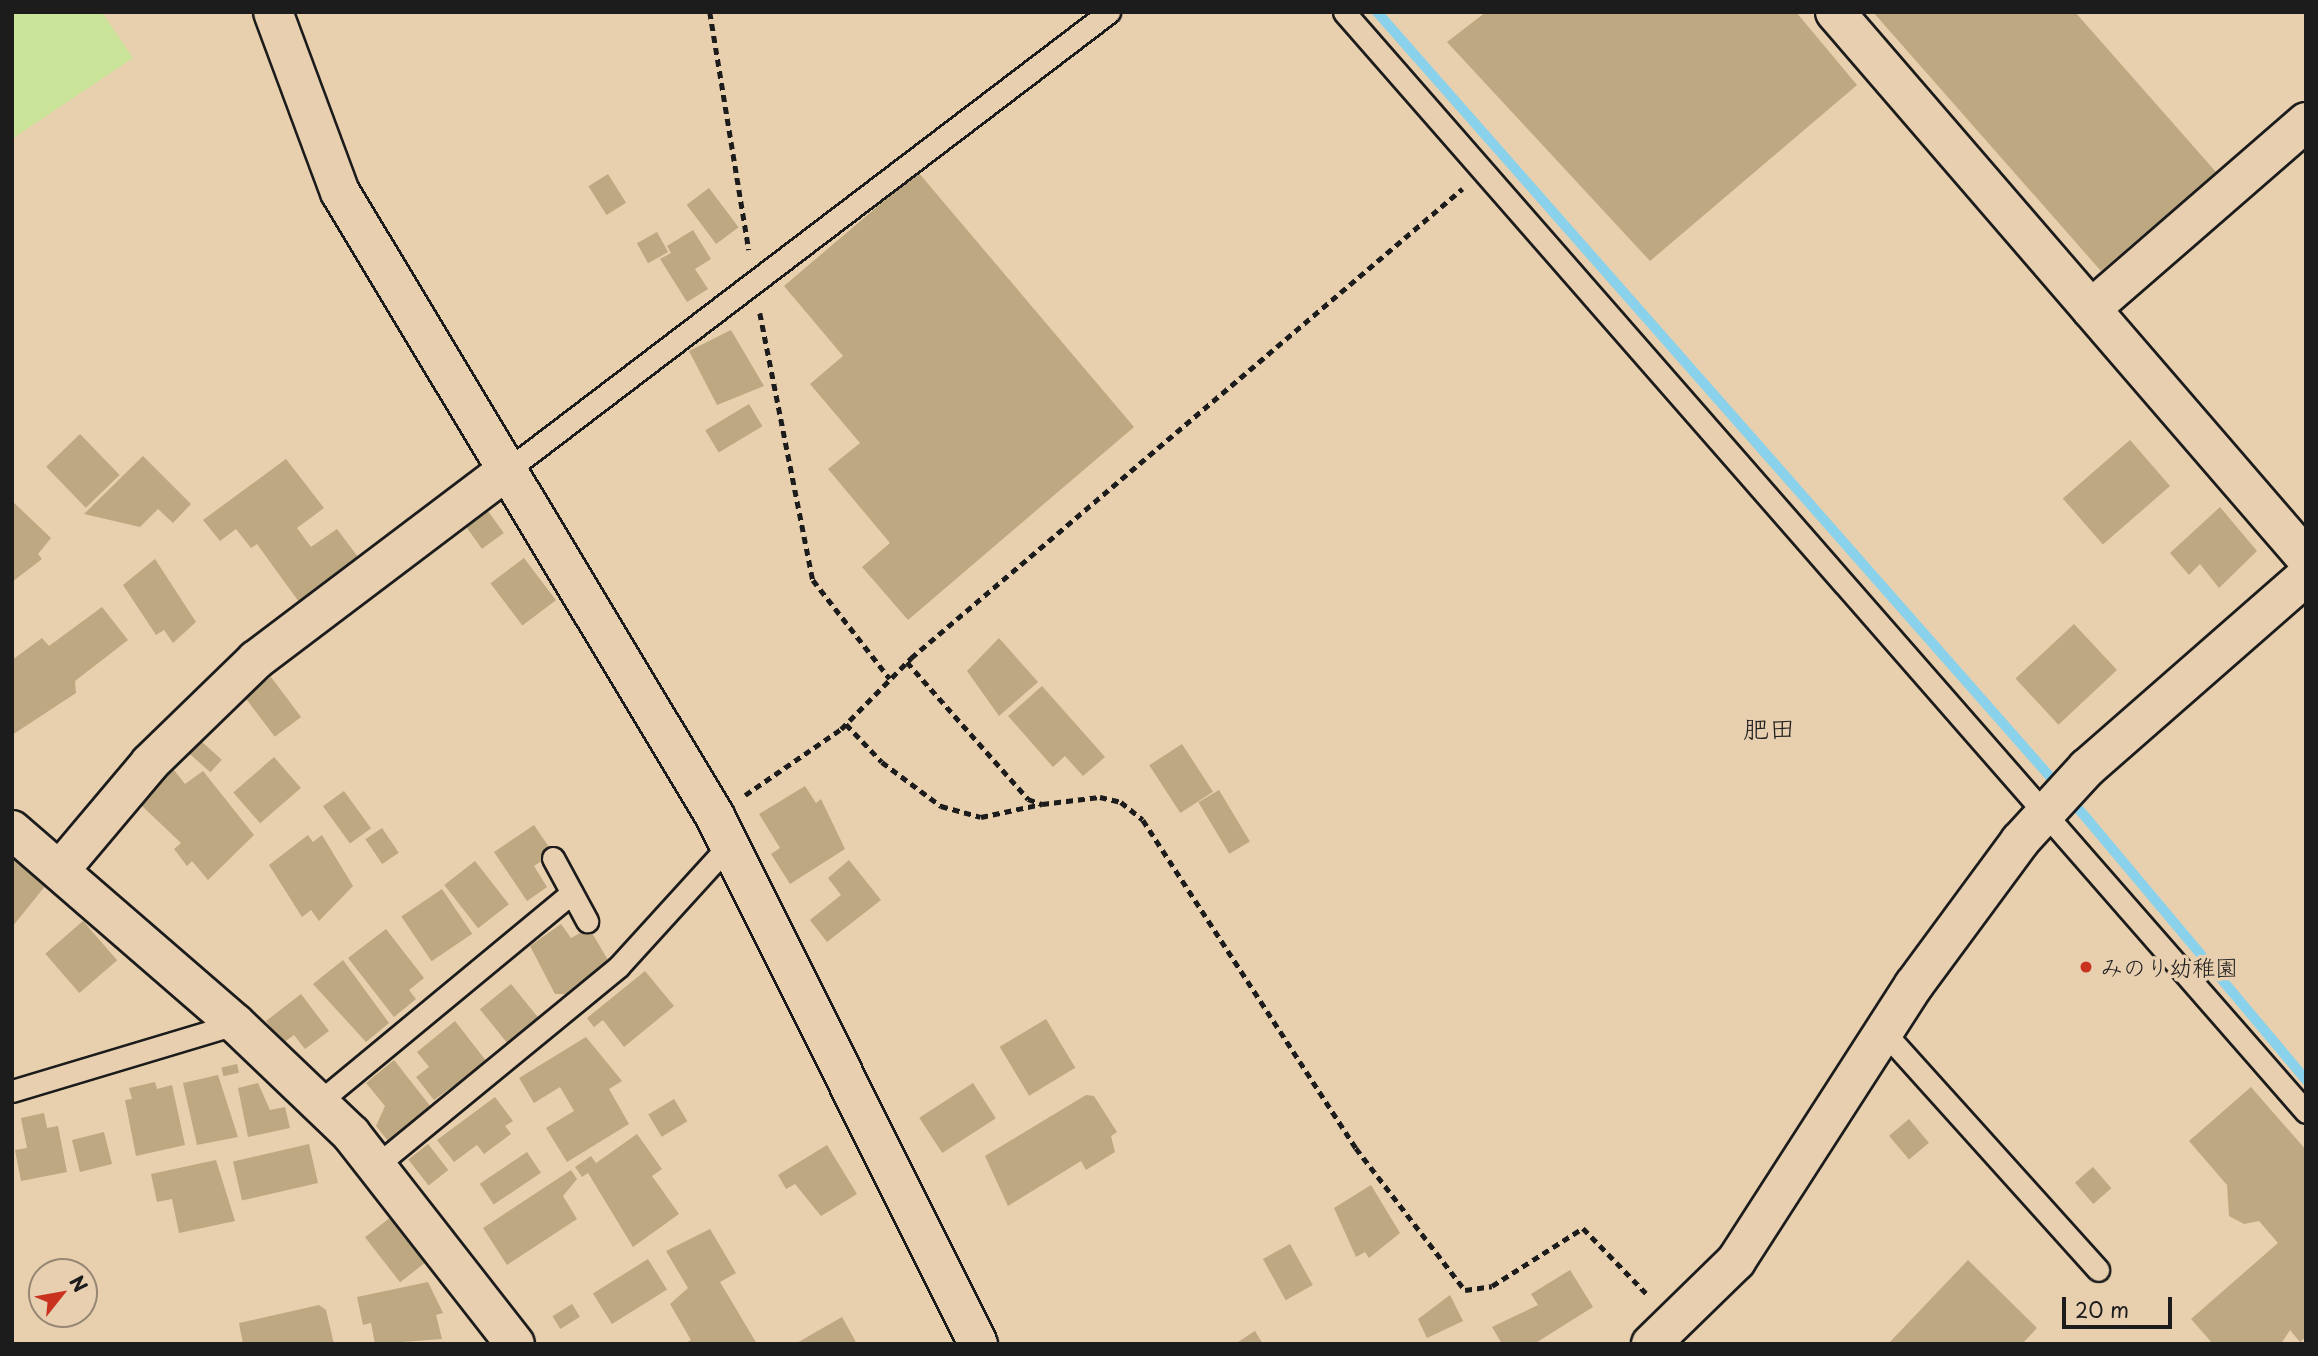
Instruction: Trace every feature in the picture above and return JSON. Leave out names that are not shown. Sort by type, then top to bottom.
[{"type":"street","points":[[273,12],[340,192],[510,468],[723,830],[978,1344]]},
{"type":"street","points":[[1835,12],[2306,558]]},
{"type":"street","points":[[2091,309],[2306,122]]},
{"type":"street","points":[[60,870],[150,763],[256,660],[510,468]]},
{"type":"street","points":[[1662,1334],[1737,1261],[1884,1032],[1994,873],[2060,797],[2306,576]]},
{"type":"street","points":[[12,830],[236,1024],[319,1102],[377,1165],[515,1344]]},
{"type":"lane","points":[[510,468],[754,278],[1109,12]]},
{"type":"lane","points":[[1344,12],[1484,170],[2060,797],[2306,1112]]},
{"type":"lane","points":[[377,1165],[619,966],[723,830]]},
{"type":"lane","points":[[553,859],[587,921]]},
{"type":"lane","points":[[319,1102],[572,893]]},
{"type":"lane","points":[[12,1091],[236,1024]]},
{"type":"lane","points":[[1884,1032],[2098,1270]]},
{"type":"path","points":[[710,12],[754,278],[813,580],[890,679]]},
{"type":"path","points":[[723,830],[846,724],[907,662],[1484,170]]},
{"type":"path","points":[[907,662],[1015,786],[1042,804]]},
{"type":"path","points":[[846,724],[883,762],[941,806],[981,817],[1042,804],[1100,797],[1121,802],[1143,820],[1356,1148],[1465,1290],[1492,1286],[1583,1228],[1600,1239],[1662,1334]]},
{"type":"green space","points":[[12,12],[102,12],[133,58],[12,139]]},
{"type":"building","points":[[1486,12],[1796,12],[1857,85],[1650,261],[1447,42]]},
{"type":"building","points":[[1873,12],[2075,12],[2216,172],[2101,271]]},
{"type":"building","points":[[918,172],[1134,427],[908,620],[862,567],[890,543],[828,469],[860,443],[810,384],[843,356],[784,286]]},
{"type":"building","points":[[608,174],[626,203],[607,215],[588,186]]},
{"type":"building","points":[[709,188],[738,227],[716,244],[687,205]]},
{"type":"building","points":[[693,230],[711,259],[695,269],[708,289],[687,302],[660,259],[671,253],[667,246]]},
{"type":"building","points":[[657,232],[668,252],[648,263],[637,243]]},
{"type":"building","points":[[731,330],[764,386],[717,405],[689,351]]},
{"type":"building","points":[[749,404],[762,426],[719,453],[705,430]]},
{"type":"building","points":[[80,434],[120,475],[86,508],[46,467]]},
{"type":"building","points":[[2130,440],[2170,486],[2103,544],[2063,498]]},
{"type":"building","points":[[143,456],[191,504],[173,523],[158,509],[140,527],[84,514]]},
{"type":"building","points":[[286,459],[324,508],[297,528],[311,547],[337,529],[358,557],[299,602],[257,544],[251,548],[236,529],[220,541],[203,520]]},
{"type":"building","points":[[12,501],[51,538],[38,554],[42,559],[12,582]]},
{"type":"building","points":[[485,507],[504,533],[482,549],[463,523]]},
{"type":"building","points":[[2220,507],[2257,551],[2219,588],[2200,564],[2189,575],[2170,553]]},
{"type":"building","points":[[524,558],[556,600],[522,626],[490,583]]},
{"type":"building","points":[[155,559],[196,622],[173,643],[164,630],[156,635],[123,585]]},
{"type":"building","points":[[102,607],[128,640],[75,681],[76,693],[12,735],[12,660],[42,638],[49,646]]},
{"type":"building","points":[[2074,624],[2117,670],[2058,725],[2015,679]]},
{"type":"building","points":[[999,638],[1038,682],[999,716],[967,671]]},
{"type":"building","points":[[271,677],[301,717],[275,737],[245,697]]},
{"type":"building","points":[[1042,686],[1105,757],[1083,776],[1065,756],[1053,767],[1008,716]]},
{"type":"building","points":[[201,741],[222,760],[210,772],[190,754]]},
{"type":"building","points":[[1182,744],[1213,792],[1180,813],[1149,765]]},
{"type":"building","points":[[274,757],[301,788],[260,823],[233,792]]},
{"type":"building","points":[[174,770],[185,784],[203,771],[254,835],[208,880],[192,861],[187,866],[174,849],[181,843],[141,805],[143,795]]},
{"type":"building","points":[[805,786],[816,803],[821,799],[845,849],[790,884],[771,854],[780,848],[759,814]]},
{"type":"building","points":[[1219,790],[1250,841],[1229,854],[1198,802]]},
{"type":"building","points":[[344,791],[371,828],[350,843],[323,806]]},
{"type":"building","points":[[534,825],[553,853],[534,866],[547,887],[527,901],[494,852]]},
{"type":"building","points":[[382,828],[399,853],[382,864],[365,839]]},
{"type":"building","points":[[308,835],[313,842],[322,835],[353,886],[319,921],[311,910],[302,917],[269,865]]},
{"type":"building","points":[[12,856],[46,885],[12,927]]},
{"type":"building","points":[[849,860],[881,900],[827,942],[810,920],[841,895],[828,878]]},
{"type":"building","points":[[475,861],[509,904],[478,928],[444,885]]},
{"type":"building","points":[[442,889],[472,934],[432,961],[401,916]]},
{"type":"building","points":[[83,921],[117,960],[79,993],[45,954]]},
{"type":"building","points":[[561,924],[571,938],[589,928],[608,960],[565,994],[555,994],[530,946]]},
{"type":"building","points":[[386,929],[424,978],[409,990],[416,999],[394,1017],[348,958]]},
{"type":"building","points":[[343,960],[389,1023],[366,1042],[313,984]]},
{"type":"building","points":[[645,971],[674,1006],[624,1047],[603,1020],[594,1027],[587,1018]]},
{"type":"building","points":[[511,984],[539,1019],[508,1044],[480,1009]]},
{"type":"building","points":[[301,994],[329,1031],[305,1049],[294,1035],[283,1043],[266,1021]]},
{"type":"building","points":[[1046,1019],[1075,1068],[1029,1096],[1000,1047]]},
{"type":"building","points":[[455,1021],[487,1062],[434,1100],[416,1077],[429,1067],[417,1052]]},
{"type":"building","points":[[586,1037],[622,1081],[609,1089],[629,1124],[567,1162],[546,1128],[574,1111],[560,1087],[534,1103],[519,1078]]},
{"type":"building","points":[[394,1060],[431,1107],[388,1141],[376,1126],[385,1106],[366,1083]]},
{"type":"building","points":[[237,1064],[239,1073],[223,1076],[221,1068]]},
{"type":"building","points":[[218,1075],[238,1137],[197,1145],[183,1083]]},
{"type":"building","points":[[155,1082],[157,1089],[172,1085],[185,1145],[136,1156],[125,1100],[132,1099],[129,1088]]},
{"type":"building","points":[[258,1083],[270,1110],[285,1107],[290,1128],[248,1137],[238,1088]]},
{"type":"building","points":[[973,1083],[996,1118],[942,1153],[919,1118]]},
{"type":"building","points":[[2251,1087],[2306,1150],[2306,1337],[2300,1342],[2290,1330],[2281,1344],[2213,1344],[2191,1319],[2278,1243],[2259,1221],[2244,1224],[2229,1216],[2227,1185],[2189,1141]]},
{"type":"building","points":[[1086,1095],[1094,1096],[1117,1132],[1111,1136],[1115,1152],[1086,1170],[1081,1161],[1008,1206],[985,1156]]},
{"type":"building","points":[[495,1097],[513,1121],[505,1126],[511,1134],[484,1154],[477,1145],[454,1162],[437,1140]]},
{"type":"building","points":[[674,1099],[687,1121],[662,1137],[648,1114]]},
{"type":"building","points":[[44,1113],[47,1128],[58,1126],[67,1172],[21,1181],[15,1150],[27,1148],[21,1118]]},
{"type":"building","points":[[1909,1119],[1929,1143],[1909,1159],[1889,1136]]},
{"type":"building","points":[[104,1132],[112,1164],[80,1172],[72,1140]]},
{"type":"building","points":[[637,1134],[662,1169],[652,1176],[679,1214],[633,1247],[588,1173],[582,1177],[575,1167],[591,1156],[596,1163]]},
{"type":"building","points":[[309,1144],[318,1183],[242,1201],[233,1162]]},
{"type":"building","points":[[428,1144],[448,1170],[429,1185],[408,1159]]},
{"type":"building","points":[[827,1145],[857,1194],[821,1216],[795,1184],[786,1189],[778,1175]]},
{"type":"building","points":[[527,1152],[541,1173],[494,1205],[480,1184]]},
{"type":"building","points":[[216,1160],[235,1221],[179,1233],[172,1199],[157,1202],[151,1174]]},
{"type":"building","points":[[2093,1167],[2111,1188],[2093,1204],[2075,1183]]},
{"type":"building","points":[[571,1170],[577,1179],[563,1196],[577,1219],[507,1265],[483,1228]]},
{"type":"building","points":[[1371,1185],[1400,1233],[1369,1258],[1365,1252],[1356,1257],[1334,1208]]},
{"type":"building","points":[[391,1217],[426,1262],[400,1282],[365,1237]]},
{"type":"building","points":[[710,1229],[736,1273],[720,1282],[757,1344],[684,1344],[691,1340],[670,1304],[688,1288],[666,1251]]},
{"type":"building","points":[[1290,1244],[1313,1285],[1286,1300],[1263,1259]]},
{"type":"building","points":[[648,1259],[667,1290],[612,1324],[593,1293]]},
{"type":"building","points":[[1968,1260],[2037,1328],[2022,1344],[1888,1344]]},
{"type":"building","points":[[1570,1270],[1593,1307],[1534,1344],[1502,1344],[1492,1327],[1538,1305],[1531,1294]]},
{"type":"building","points":[[428,1282],[443,1313],[436,1315],[442,1339],[375,1344],[371,1323],[363,1325],[357,1297]]},
{"type":"building","points":[[1450,1295],[1463,1321],[1427,1338],[1418,1319]]},
{"type":"building","points":[[572,1304],[580,1317],[560,1329],[552,1316]]},
{"type":"building","points":[[319,1305],[326,1310],[334,1344],[243,1344],[239,1323]]},
{"type":"building","points":[[842,1317],[857,1344],[795,1344]]},
{"type":"building","points":[[1255,1331],[1263,1344],[1239,1344],[1238,1342]]},
{"type":"waterway","points":[[1377,12],[2088,820],[2306,1080]]},
{"type":"place","name":"みのり幼稚園","points":[[2086,967]]},
{"type":"district","name":"肥田","points":[[1769,728]]}]
